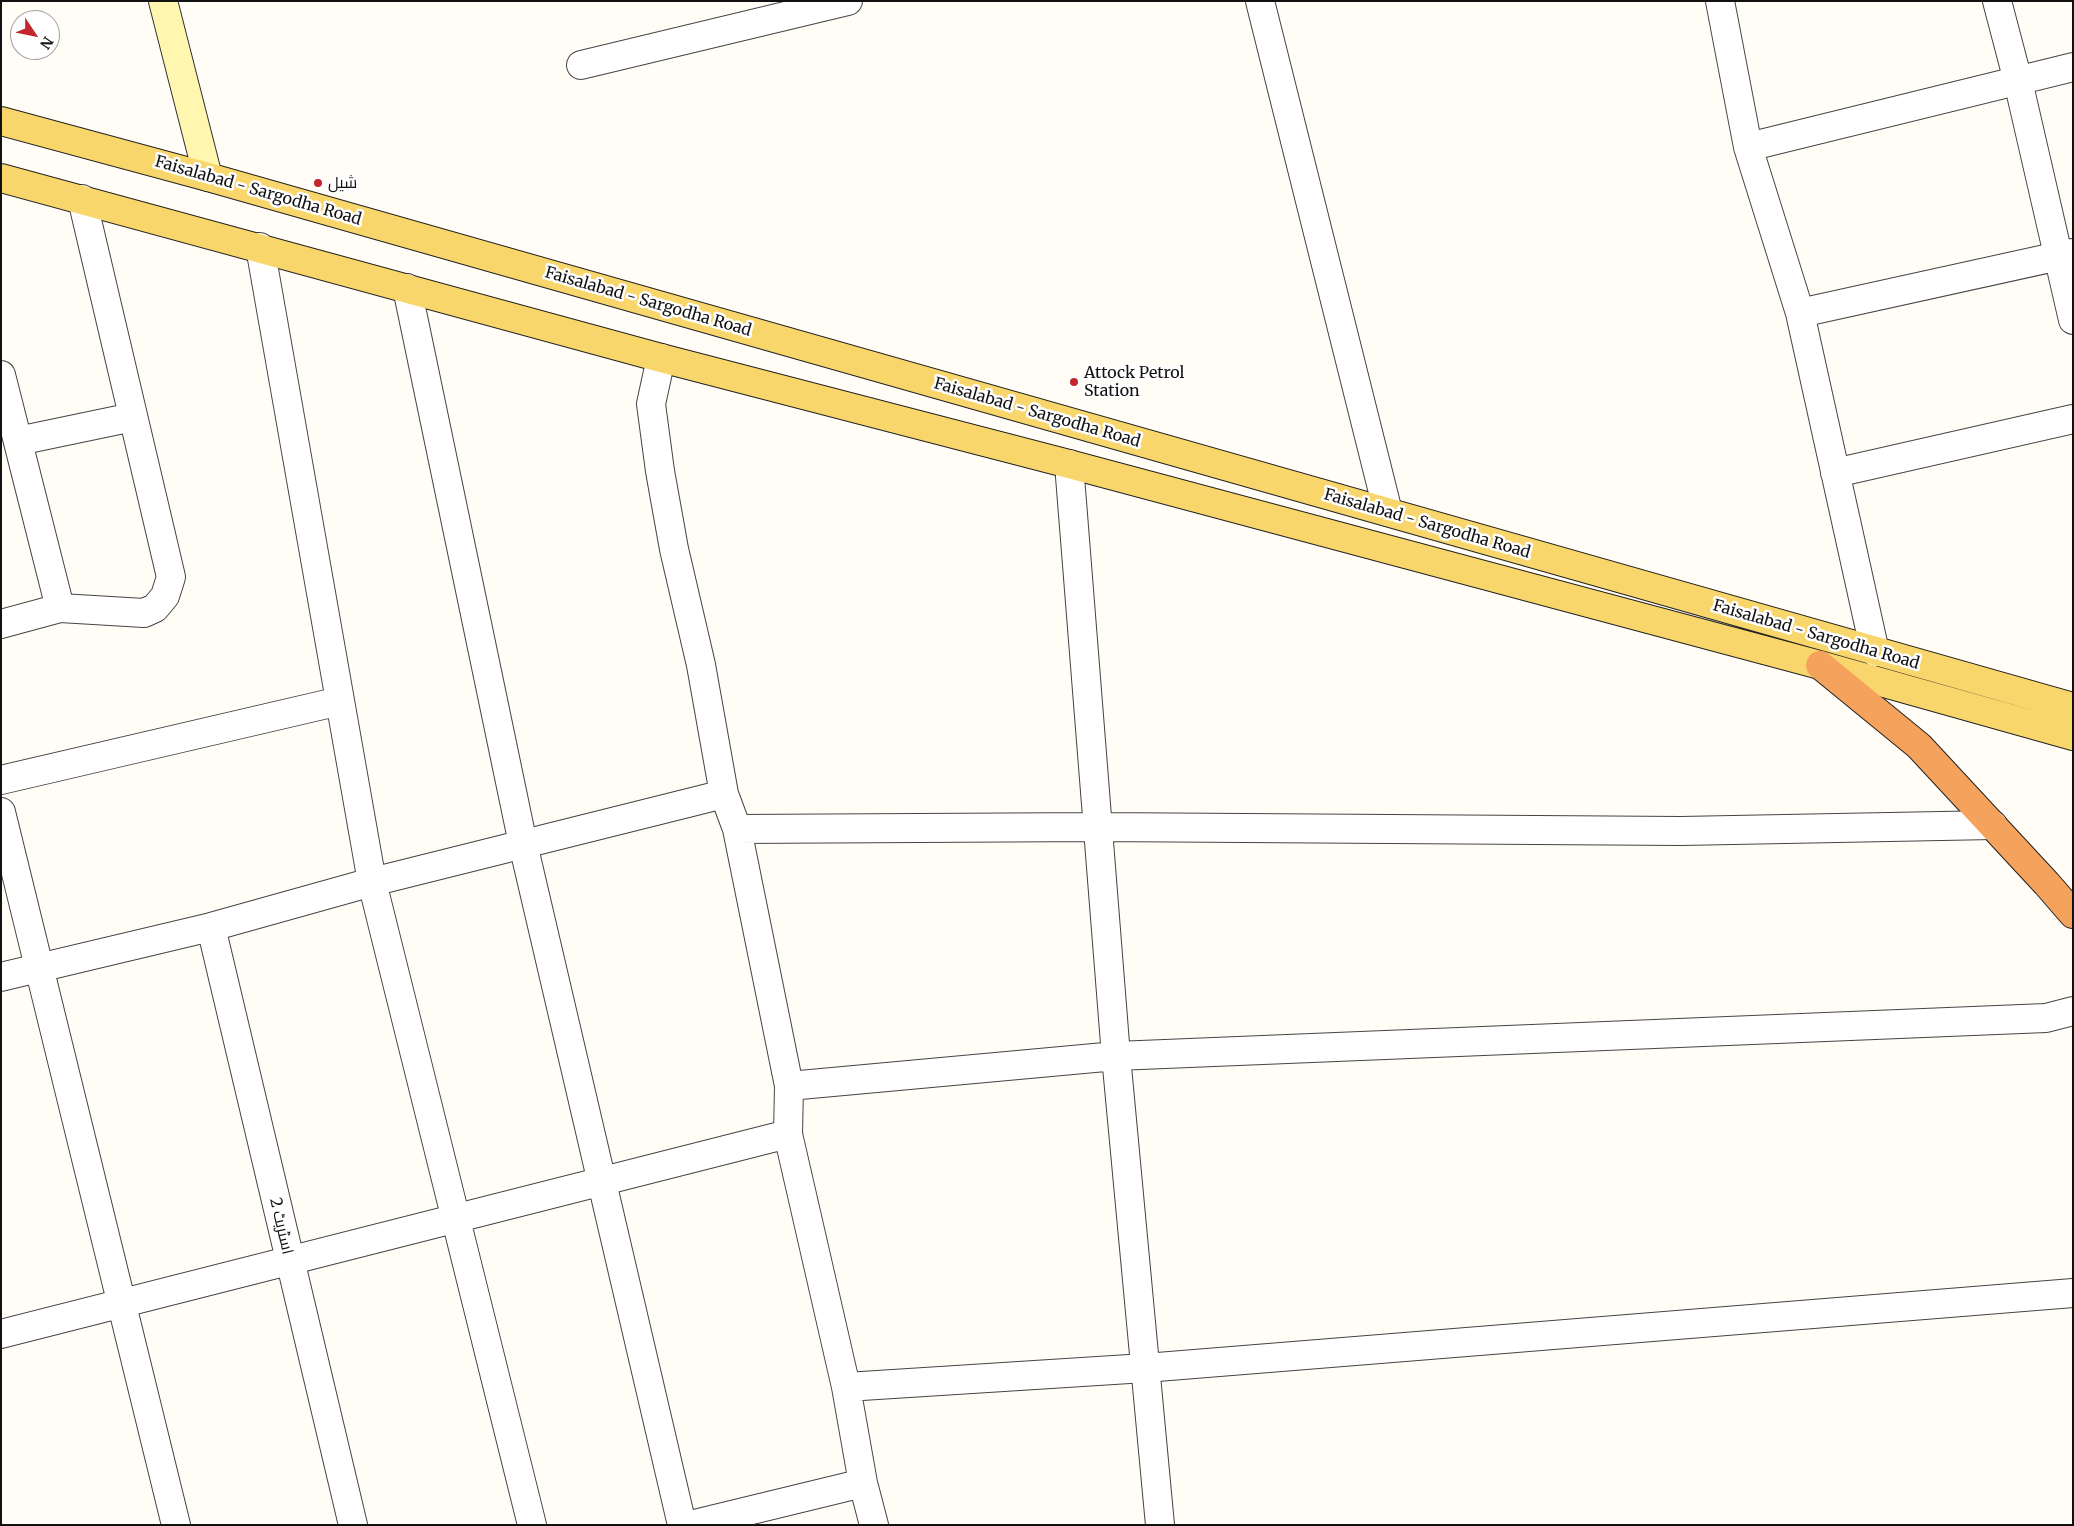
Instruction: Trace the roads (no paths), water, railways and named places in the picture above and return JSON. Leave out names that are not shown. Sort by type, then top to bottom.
[{"type":"highway","points":[[1820,666],[1919,746],[2073,914]]},
{"type":"main road","name":"Faisalabad - Sargodha Road","points":[[1,122],[208,176],[2073,707]]},
{"type":"main road","name":"Faisalabad - Sargodha Road","points":[[1,178],[260,247],[661,358],[1069,464],[2073,736]]},
{"type":"street","points":[[162,1],[208,176]]},
{"type":"street","points":[[1260,1],[1388,512]]},
{"type":"street","points":[[1720,1],[1748,147],[1800,313],[1875,652]]},
{"type":"street","points":[[1997,1],[2066,254],[2073,320]]},
{"type":"street","points":[[581,65],[837,3]]},
{"type":"street","points":[[1748,147],[2073,67]]},
{"type":"street","points":[[1,624],[60,608],[144,613],[155,608],[165,596],[171,577],[82,199]]},
{"type":"street","points":[[260,247],[372,882],[532,1525]]},
{"type":"street","points":[[1800,313],[2066,254]]},
{"type":"street","points":[[407,288],[523,844],[682,1525]]},
{"type":"street","points":[[661,358],[652,404],[660,471],[674,549],[701,665],[724,794],[737,829],[789,1086],[788,1134],[846,1387],[874,1525]]},
{"type":"street","points":[[1,375],[60,608]]},
{"type":"street","points":[[18,441],[133,417]]},
{"type":"street","points":[[1835,473],[2073,419]]},
{"type":"street","points":[[1069,464],[1116,1056],[1160,1525]]},
{"type":"street","points":[[1,780],[340,701]]},
{"type":"street","points":[[1,977],[211,928],[372,882],[724,794]]},
{"type":"street","points":[[1,812],[176,1525]]},
{"type":"street","points":[[737,829],[1098,827],[1682,831],[1992,825]]},
{"type":"street","name":"اسٹریٹ 2","points":[[211,928],[353,1525]]},
{"type":"street","points":[[789,1086],[1116,1056],[2046,1018],[2073,1010]]},
{"type":"street","points":[[1,1334],[122,1305],[289,1260],[788,1134]]},
{"type":"street","points":[[846,1387],[1145,1368],[2073,1293]]},
{"type":"street","points":[[690,1525],[864,1483]]},
{"type":"place","name":"شیل","points":[[318,183]]},
{"type":"place","name":"Attock Petrol Station","points":[[1074,382]]}]
